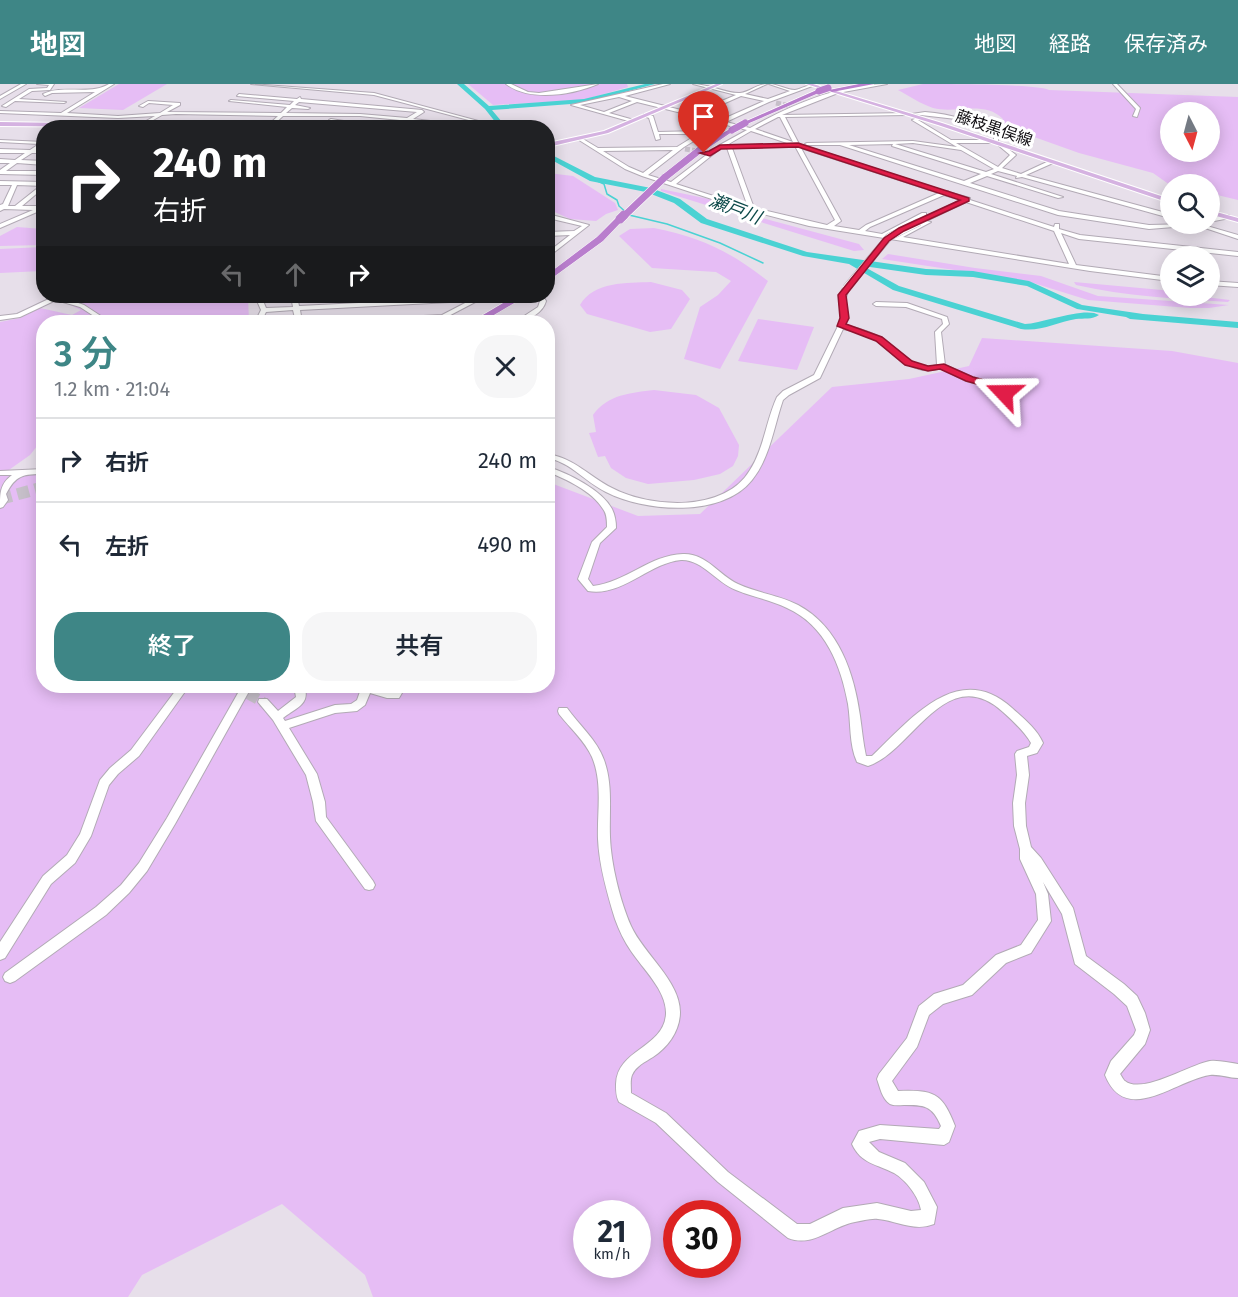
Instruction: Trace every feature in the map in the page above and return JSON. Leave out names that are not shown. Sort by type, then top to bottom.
[{"type":"highway","points":[[555,273],[600,239],[664,178],[702,148],[732,130],[747,126],[775,103],[841,84]]},
{"type":"highway","points":[[823,88],[871,84]]},
{"type":"highway","points":[[555,265],[620,219]]},
{"type":"highway","points":[[478,315],[498,303]]},
{"type":"highway","points":[[488,315],[509,303]]},
{"type":"main road","points":[[555,144],[581,140],[720,84]]},
{"type":"main road","name":"藤枝黒俣線","points":[[823,88],[909,114],[1160,198]]},
{"type":"main road","points":[[0,122],[36,124]]},
{"type":"main road","points":[[1220,215],[1235,218]]},
{"type":"street","points":[[1,97],[24,84]]},
{"type":"street","points":[[2,106],[31,90],[48,89],[52,84],[39,84]]},
{"type":"street","points":[[60,92],[65,84]]},
{"type":"street","points":[[61,115],[111,84]]},
{"type":"street","points":[[215,114],[254,84],[312,90],[276,120]]},
{"type":"street","points":[[508,84],[518,91],[528,93],[561,91],[596,84]]},
{"type":"street","points":[[632,121],[573,105],[668,84]]},
{"type":"street","points":[[695,84],[775,103]]},
{"type":"street","points":[[695,114],[765,84]]},
{"type":"street","points":[[771,84],[795,91],[885,84]]},
{"type":"street","points":[[1115,84],[1138,109],[1135,116]]},
{"type":"street","points":[[261,85],[366,93],[413,102],[466,120]]},
{"type":"street","points":[[257,96],[271,87]]},
{"type":"street","points":[[266,97],[281,88]]},
{"type":"street","points":[[780,116],[823,88]]},
{"type":"street","points":[[0,89],[14,90]]},
{"type":"street","points":[[282,98],[297,89]]},
{"type":"street","points":[[55,108],[84,91]]},
{"type":"street","points":[[45,95],[60,92],[101,91]]},
{"type":"street","points":[[644,175],[657,163],[702,132],[723,121],[775,103],[795,91]]},
{"type":"street","points":[[318,118],[333,115],[366,93]]},
{"type":"street","points":[[24,94],[74,96]]},
{"type":"street","points":[[328,94],[359,97]]},
{"type":"street","points":[[205,107],[262,112],[279,117],[333,115],[408,120],[422,111],[239,95]]},
{"type":"street","points":[[620,96],[747,126],[1078,237],[1238,254]]},
{"type":"street","points":[[14,100],[64,102]]},
{"type":"street","points":[[603,114],[637,100]]},
{"type":"street","points":[[231,101],[308,108]]},
{"type":"street","points":[[141,106],[148,102],[178,104],[151,120]]},
{"type":"street","points":[[262,112],[267,105]]},
{"type":"street","points":[[2,106],[329,120]]},
{"type":"street","points":[[0,112],[118,117],[162,113]]},
{"type":"street","points":[[0,122],[11,113]]},
{"type":"street","points":[[671,185],[707,153],[720,147],[747,126],[780,116],[938,114],[962,119],[996,136],[996,143]]},
{"type":"street","points":[[290,115],[312,118]]},
{"type":"street","points":[[646,115],[651,117],[660,148]]},
{"type":"street","points":[[780,116],[838,221],[827,228]]},
{"type":"street","points":[[920,118],[914,120],[998,169],[1160,213]]},
{"type":"street","points":[[656,133],[702,132]]},
{"type":"street","points":[[581,140],[644,175],[671,185],[752,210],[827,228],[1160,278]]},
{"type":"street","points":[[0,141],[36,143]]},
{"type":"street","points":[[720,147],[948,141],[996,143],[1013,155],[998,169],[859,232]]},
{"type":"street","points":[[913,142],[963,150]]},
{"type":"street","points":[[886,143],[1059,197]]},
{"type":"street","points":[[842,144],[1058,213],[1149,227],[1160,226]]},
{"type":"street","points":[[729,146],[752,210]]},
{"type":"street","points":[[0,172],[36,148]]},
{"type":"street","points":[[598,150],[681,148]]},
{"type":"street","points":[[632,149],[657,163]]},
{"type":"street","points":[[0,151],[36,152]]},
{"type":"street","points":[[0,161],[36,163]]},
{"type":"street","points":[[882,236],[895,228],[1051,162]]},
{"type":"street","points":[[0,172],[36,173]]},
{"type":"street","points":[[939,180],[958,186]]},
{"type":"street","points":[[0,183],[36,186]]},
{"type":"street","points":[[1,212],[16,183]]},
{"type":"street","points":[[11,189],[36,187]]},
{"type":"street","points":[[1061,187],[1056,229],[1073,266]]},
{"type":"street","points":[[16,208],[36,192]]},
{"type":"street","points":[[555,457],[568,460],[606,489],[643,502],[683,505],[702,503],[733,493],[749,480],[755,469],[780,399],[786,393],[818,376],[845,318],[842,295],[846,288],[889,237],[963,200]]},
{"type":"street","points":[[897,238],[960,208],[963,200]]},
{"type":"street","points":[[1,212],[16,208],[36,207]]},
{"type":"street","points":[[0,226],[36,210]]},
{"type":"street","points":[[1,212],[36,217]]},
{"type":"street","points":[[555,218],[586,225],[555,250]]},
{"type":"street","points":[[1220,219],[1235,218]]},
{"type":"street","points":[[555,222],[563,221]]},
{"type":"street","points":[[555,234],[577,232]]},
{"type":"street","points":[[1220,232],[1238,238]]},
{"type":"street","points":[[1220,284],[1238,285]]},
{"type":"street","points":[[0,318],[18,316],[45,303]]},
{"type":"street","points":[[74,303],[96,315]]},
{"type":"street","points":[[261,303],[264,310],[262,315]]},
{"type":"street","points":[[295,303],[297,315]]},
{"type":"street","points":[[264,310],[388,303]]},
{"type":"street","points":[[447,315],[469,303]]},
{"type":"street","points":[[530,315],[541,308],[542,303]]},
{"type":"street","points":[[876,304],[907,305],[945,318],[946,324],[938,332],[941,366]]},
{"type":"street","points":[[841,326],[879,339],[908,363],[928,369],[941,366],[969,379],[1002,389],[1004,393],[1000,396]]},
{"type":"street","points":[[0,473],[36,471]]},
{"type":"street","points":[[0,505],[4,500],[2,494],[9,481],[21,472]]},
{"type":"street","points":[[555,472],[572,480],[603,504],[611,516],[612,528],[596,542],[583,579],[591,589],[617,585],[659,562],[687,557],[708,566],[717,576],[734,586],[780,601],[811,617],[823,628],[843,663],[849,685],[861,759],[868,762],[876,759],[942,700],[968,692],[989,697],[1007,710],[1035,738],[1037,743],[1034,750],[1020,754],[1023,775],[1019,803],[1020,826],[1026,859],[1042,894],[1045,921],[1026,949],[1001,959],[993,969],[966,990],[939,999],[924,1011],[912,1042],[884,1079],[894,1098],[926,1098],[942,1108],[948,1126],[944,1137],[880,1132],[864,1136],[860,1144],[874,1158],[900,1168],[919,1187],[929,1207],[928,1218],[912,1219],[877,1211],[843,1216],[811,1232],[794,1232],[723,1177],[661,1118],[624,1096],[624,1077],[633,1061],[652,1051],[669,1034],[674,1011],[670,995],[639,954],[625,928],[605,850],[603,780],[598,757],[562,711]]},
{"type":"street","points":[[0,954],[47,880],[71,859],[85,836],[104,783],[135,753],[179,693]]},
{"type":"street","points":[[9,977],[101,911],[131,882],[171,821],[243,693]]},
{"type":"street","points":[[279,722],[301,699],[302,693]]},
{"type":"street","points":[[279,722],[334,709],[353,708],[360,702],[364,693]]},
{"type":"street","points":[[381,693],[386,696],[396,693]]},
{"type":"street","points":[[263,702],[279,722],[311,774],[319,802],[320,818],[369,885]]},
{"type":"street","points":[[1026,849],[1037,862],[1068,912],[1080,960],[1126,995],[1138,1013],[1143,1030],[1140,1039],[1116,1066],[1112,1075],[1116,1084],[1125,1091],[1138,1094],[1211,1068],[1238,1071]]},
{"type":"shaded area","points":[[119,84],[167,84],[123,110],[79,108]]},
{"type":"shaded area","points":[[468,84],[627,84],[628,87],[583,100],[493,105]]},
{"type":"shaded area","points":[[923,84],[969,84],[1049,90],[1238,97],[1238,200],[1220,196],[1220,174],[1160,174],[1160,178],[1153,173],[1079,153],[998,124],[1003,119],[987,110],[933,108],[898,90]]},
{"type":"shaded area","points":[[555,174],[573,176],[615,203],[618,210],[596,221],[570,219],[555,212]]},
{"type":"shaded area","points":[[661,189],[709,199],[755,216],[859,244],[864,250],[854,251],[661,191]]},
{"type":"shaded area","points":[[17,227],[36,228],[36,245],[0,246],[0,236]]},
{"type":"shaded area","points":[[654,228],[687,236],[715,247],[741,261],[768,281],[720,369],[684,359],[700,307],[718,295],[731,281],[716,272],[652,268],[619,236],[630,229]]},
{"type":"shaded area","points":[[36,247],[36,271],[0,273],[0,249]]},
{"type":"shaded area","points":[[888,254],[1041,276],[1098,296],[1160,300],[1160,306],[1088,300],[1027,281],[882,259]]},
{"type":"shaded area","points":[[651,282],[682,290],[690,299],[671,329],[650,332],[587,314],[580,305],[586,297],[602,287],[622,283]]},
{"type":"shaded area","points":[[1074,282],[1160,290],[1160,297],[1095,289],[1076,285]]},
{"type":"shaded area","points":[[66,303],[248,303],[249,315],[72,315],[81,310]]},
{"type":"shaded area","points":[[1229,305],[1209,308],[1164,306]]},
{"type":"shaded area","points":[[40,308],[72,315],[36,315],[36,448],[30,455],[6,472],[15,477],[36,473],[36,693],[555,693],[555,485],[638,516],[700,514],[832,387],[909,379],[969,366],[982,338],[1172,351],[1238,363],[1238,1297],[373,1297],[365,1275],[282,1204],[142,1275],[128,1297],[0,1297],[0,322],[20,318]]},
{"type":"shaded area","points":[[758,319],[814,327],[797,370],[738,361]]},
{"type":"shaded area","points":[[654,390],[696,395],[719,408],[739,445],[738,456],[733,466],[720,474],[694,480],[648,484],[626,478],[611,468],[605,456],[598,457],[589,433],[596,432],[593,415],[606,403],[620,396]]},
{"type":"waterway","name":"瀬戸川","points":[[460,84],[487,108]]},
{"type":"waterway","points":[[487,108],[584,101],[652,84]]},
{"type":"waterway","name":"瀬戸川","points":[[487,108],[497,120]]},
{"type":"waterway","name":"瀬戸川","points":[[555,159],[593,179],[648,190],[677,201],[704,221],[806,254],[926,272],[973,274],[1029,284],[1080,307],[1139,316]]},
{"type":"waterway","points":[[593,179],[604,184],[607,194],[617,200],[619,206],[629,215],[667,224],[720,243],[763,263]]},
{"type":"waterway","name":"瀬戸川","points":[[853,264],[896,288],[1024,327],[1042,326],[1074,316],[1094,315]]},
{"type":"waterway","name":"瀬戸川","points":[[1130,316],[1238,325]]},
{"type":"tunnel","points":[[776,103],[790,106]]},
{"type":"tunnel","points":[[685,149],[704,152]]},
{"type":"tunnel","points":[[0,499],[36,489]]},
{"type":"tunnel","points":[[247,693],[263,702]]},
{"type":"route","points":[[704,153],[710,154],[720,147],[798,145],[967,200],[901,230],[886,240],[842,295],[845,318],[841,326],[879,339],[903,360],[915,366],[928,369],[941,366],[969,379],[999,387],[1004,393]]}]
